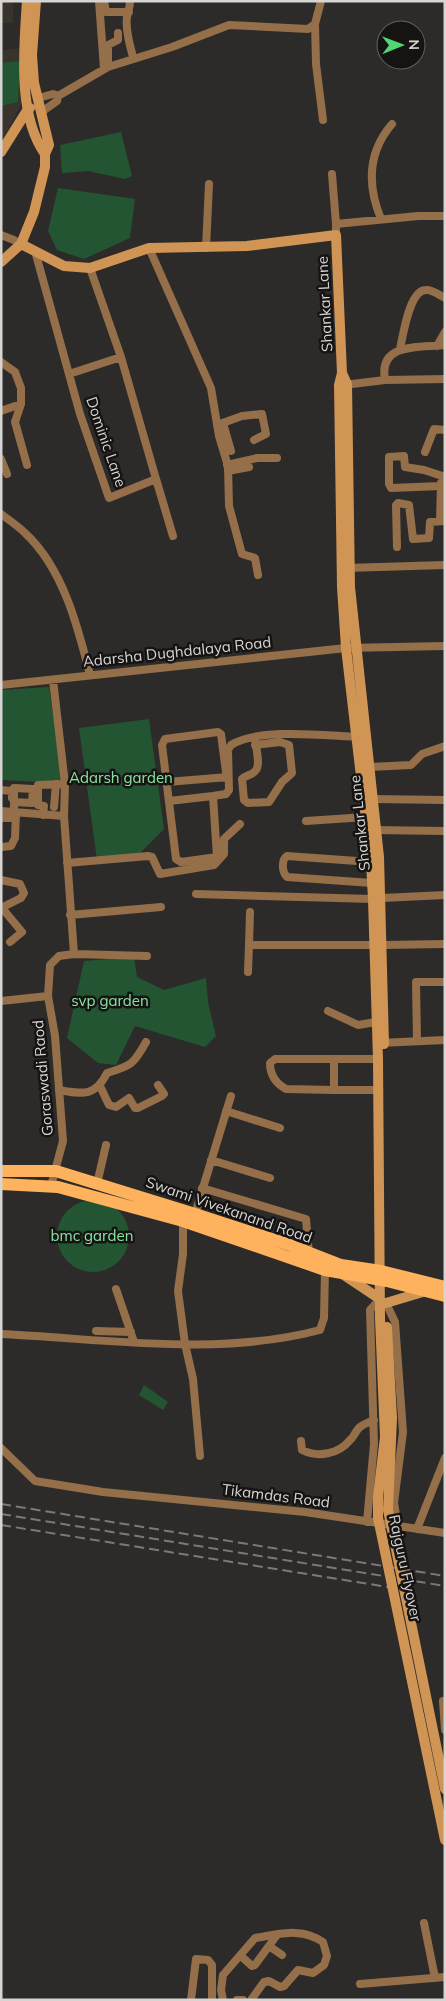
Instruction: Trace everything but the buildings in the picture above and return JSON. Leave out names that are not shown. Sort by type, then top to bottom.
[{"type":"main road","name":"Swami Vivekanand Road","points":[[1,1171],[56,1171],[195,1214],[341,1265],[384,1276],[445,1287]]},
{"type":"main road","name":"Swami Vivekanand Road","points":[[1,1184],[51,1186],[183,1220],[326,1270],[344,1275],[384,1276],[445,1296]]},
{"type":"street","points":[[27,1],[24,55],[28,109],[36,135],[45,154]]},
{"type":"street","points":[[1,262],[18,242],[34,212],[45,167],[45,154],[49,145],[32,55],[36,1]]},
{"type":"street","points":[[130,1],[127,15],[133,58]]},
{"type":"street","points":[[321,1],[315,24],[316,64],[323,120]]},
{"type":"street","points":[[102,5],[106,12],[129,12]]},
{"type":"street","points":[[102,5],[106,68]]},
{"type":"street","points":[[1,152],[28,109],[40,104],[57,101],[58,96],[106,68],[172,47],[229,25],[308,29],[315,24]]},
{"type":"street","points":[[106,68],[108,45],[118,40],[118,33]]},
{"type":"street","points":[[40,104],[53,94],[58,96]]},
{"type":"street","points":[[381,219],[374,203],[372,167],[380,138],[392,124]]},
{"type":"street","points":[[15,130],[21,129],[36,135]]},
{"type":"street","points":[[332,174],[336,230]]},
{"type":"street","points":[[206,248],[209,184]]},
{"type":"street","points":[[1,235],[64,266],[90,268],[149,248],[248,246],[336,230],[381,219],[445,216]]},
{"type":"street","name":"Shankar Lane","points":[[336,230],[343,385],[346,568],[351,648],[361,737],[366,817],[372,830],[378,898],[384,1276]]},
{"type":"street","points":[[149,248],[211,388],[228,468],[230,506],[239,545],[242,554],[255,558],[258,575]]},
{"type":"street","name":"Dominic Lane","points":[[35,251],[69,374],[109,498],[156,480]]},
{"type":"street","points":[[90,268],[121,357],[173,536]]},
{"type":"street","points":[[400,349],[414,299],[422,290],[429,289],[445,298]]},
{"type":"street","points":[[385,380],[384,374],[390,356],[400,349],[441,346],[445,332]]},
{"type":"street","points":[[69,374],[121,357]]},
{"type":"street","points":[[1,362],[12,368],[19,377],[22,393],[21,404],[15,422],[27,465]]},
{"type":"street","points":[[343,385],[385,380],[445,379]]},
{"type":"street","points":[[1,411],[21,404]]},
{"type":"street","points":[[220,424],[253,414],[262,414],[266,434],[254,440]]},
{"type":"street","points":[[220,424],[231,451]]},
{"type":"street","points":[[425,452],[434,429],[445,430]]},
{"type":"street","points":[[397,547],[396,505],[398,503],[409,504],[413,539],[429,538],[430,522],[442,521],[441,486],[443,476],[405,467],[404,456],[388,457],[388,484],[391,488],[441,486]]},
{"type":"street","points":[[228,468],[264,457],[277,458]]},
{"type":"street","points":[[1,459],[7,474]]},
{"type":"street","points":[[228,468],[249,467]]},
{"type":"street","points":[[1,514],[36,544],[67,595],[90,674]]},
{"type":"street","points":[[346,568],[445,566]]},
{"type":"street","name":"Adarsha Dughdalaya Road","points":[[1,685],[90,674],[351,648],[445,646]]},
{"type":"street","points":[[53,680],[65,784],[64,816],[74,954],[147,956]]},
{"type":"street","points":[[169,802],[226,794],[229,790],[222,734],[218,732],[165,739],[162,745],[166,782],[176,859],[181,862],[217,857],[213,796]]},
{"type":"street","points":[[227,743],[303,734],[361,737]]},
{"type":"street","name":"Shankar Lane","points":[[361,737],[369,767],[372,799],[372,883],[378,898]]},
{"type":"street","points":[[255,741],[280,742],[289,745],[292,773],[282,782],[269,802],[248,803],[244,800],[242,779],[255,772],[258,768],[255,741]]},
{"type":"street","points":[[228,777],[230,774],[228,750],[230,745],[236,742]]},
{"type":"street","points":[[369,767],[411,765],[422,754],[445,746]]},
{"type":"street","points":[[166,782],[228,777]]},
{"type":"street","points":[[43,815],[56,784]]},
{"type":"street","points":[[48,806],[38,805],[38,785],[65,784]]},
{"type":"street","points":[[14,814],[16,787],[33,789],[33,802],[30,803],[30,814]]},
{"type":"street","points":[[1,790],[12,790],[15,838],[11,846],[1,847]]},
{"type":"street","points":[[372,799],[445,800]]},
{"type":"street","points":[[14,802],[30,803]]},
{"type":"street","points":[[1,811],[14,814],[64,816]]},
{"type":"street","points":[[1,818],[14,814]]},
{"type":"street","points":[[306,821],[366,817]]},
{"type":"street","points":[[67,863],[148,856],[152,857],[160,874],[214,865],[224,854],[224,839],[240,824]]},
{"type":"street","points":[[372,830],[445,831]]},
{"type":"street","points":[[371,862],[287,856],[283,864],[286,877],[372,883]]},
{"type":"street","points":[[1,880],[20,884],[24,893],[21,898],[2,908],[22,932],[10,942]]},
{"type":"street","points":[[196,894],[378,898],[445,895]]},
{"type":"street","points":[[70,915],[161,907]]},
{"type":"street","points":[[248,972],[250,912]]},
{"type":"street","points":[[249,945],[445,944]]},
{"type":"street","name":"Shankar Lane","points":[[379,945],[376,1022],[380,1043],[378,1090],[384,1276]]},
{"type":"street","name":"Goraswadi Raod","points":[[51,1186],[63,1141],[54,1036],[48,996],[50,965],[59,956],[74,954]]},
{"type":"street","points":[[417,1041],[416,982],[445,982]]},
{"type":"street","points":[[1,1001],[48,996]]},
{"type":"street","points":[[328,1011],[358,1025],[376,1022]]},
{"type":"street","points":[[380,1043],[445,1040]]},
{"type":"street","points":[[59,1090],[77,1093],[91,1092],[100,1086],[108,1073],[127,1067],[135,1061],[146,1042]]},
{"type":"street","points":[[334,1058],[334,1090]]},
{"type":"street","points":[[378,1059],[275,1059],[270,1063],[274,1078],[279,1085],[286,1089],[378,1090]]},
{"type":"street","points":[[100,1086],[109,1105],[116,1107],[129,1098],[135,1108],[138,1108],[164,1094],[158,1085]]},
{"type":"street","points":[[195,1214],[231,1096]]},
{"type":"street","points":[[226,1111],[280,1128]]},
{"type":"street","points":[[97,1184],[106,1145]]},
{"type":"street","points":[[211,1160],[270,1178]]},
{"type":"street","points":[[202,1188],[306,1219],[309,1254]]},
{"type":"street","points":[[183,1220],[183,1254],[178,1291],[185,1344],[193,1379],[200,1456]]},
{"type":"street","points":[[1,1334],[96,1333],[185,1344],[253,1342],[320,1330],[324,1318],[326,1270]]},
{"type":"street","points":[[344,1275],[383,1301],[395,1322],[403,1432],[394,1503],[398,1527]]},
{"type":"street","name":"Rajguru Flyover","points":[[384,1276],[385,1437],[378,1496],[378,1518],[445,1840]]},
{"type":"street","points":[[116,1289],[130,1337]]},
{"type":"street","points":[[367,1522],[374,1420],[370,1310],[383,1301],[426,1291]]},
{"type":"street","name":"Rajguru Flyover","points":[[383,1318],[392,1418],[388,1510],[445,1788]]},
{"type":"street","points":[[301,1441],[302,1450],[306,1452],[325,1454],[339,1450],[350,1442],[359,1428],[374,1420]]},
{"type":"street","name":"Tikamdas Road","points":[[1,1448],[35,1481],[103,1492],[305,1512],[445,1533]]},
{"type":"street","points":[[417,1529],[445,1458]]},
{"type":"street","points":[[443,1701],[445,1730]]},
{"type":"street","points":[[424,1923],[435,1978]]},
{"type":"street","points":[[223,2000],[221,1990],[223,1975],[255,1938],[300,1932],[311,1934],[323,1942],[327,1956],[324,1965],[313,1973],[298,1970],[284,1986],[280,1987],[269,1981],[264,1982],[251,2000]]},
{"type":"street","points":[[241,1956],[252,1966],[255,1965],[277,1934]]},
{"type":"street","points":[[269,1946],[282,1955]]},
{"type":"street","points":[[191,2000],[196,1959],[208,1960],[212,1965],[212,2000]]},
{"type":"street","points":[[360,1984],[445,1976]]},
{"type":"street","points":[[237,2000],[243,2000]]},
{"type":"shaded area","points":[[1,1],[13,1],[13,23],[1,23]]},
{"type":"shaded area","points":[[24,48],[23,101],[1,143],[1,50]]},
{"type":"green space","points":[[20,61],[18,102],[1,106],[1,63]]},
{"type":"green space","points":[[121,132],[132,176],[125,179],[88,171],[62,173],[60,145]]},
{"type":"green space","points":[[58,188],[135,199],[130,238],[84,259],[57,250],[48,231]]},
{"type":"green space","points":[[49,687],[62,783],[1,780],[1,690]]},
{"type":"green space","name":"Adarsh garden","points":[[149,719],[164,829],[139,854],[97,860],[79,728]]},
{"type":"green space","name":"svp garden","points":[[134,957],[137,977],[164,990],[206,978],[208,1002],[216,1036],[205,1047],[135,1026],[116,1065],[98,1063],[67,1038],[84,961]]},
{"type":"green space","name":"bmc garden","points":[[93,1200],[113,1206],[123,1216],[129,1236],[123,1256],[113,1266],[93,1272],[73,1266],[63,1256],[57,1236],[63,1216],[73,1206]]},
{"type":"green space","points":[[144,1385],[168,1402],[163,1410],[139,1395]]},
{"type":"railway","points":[[1,1504],[445,1576]]},
{"type":"railway","points":[[1,1514],[445,1586]]},
{"type":"railway","points":[[1,1525],[413,1591]]}]
